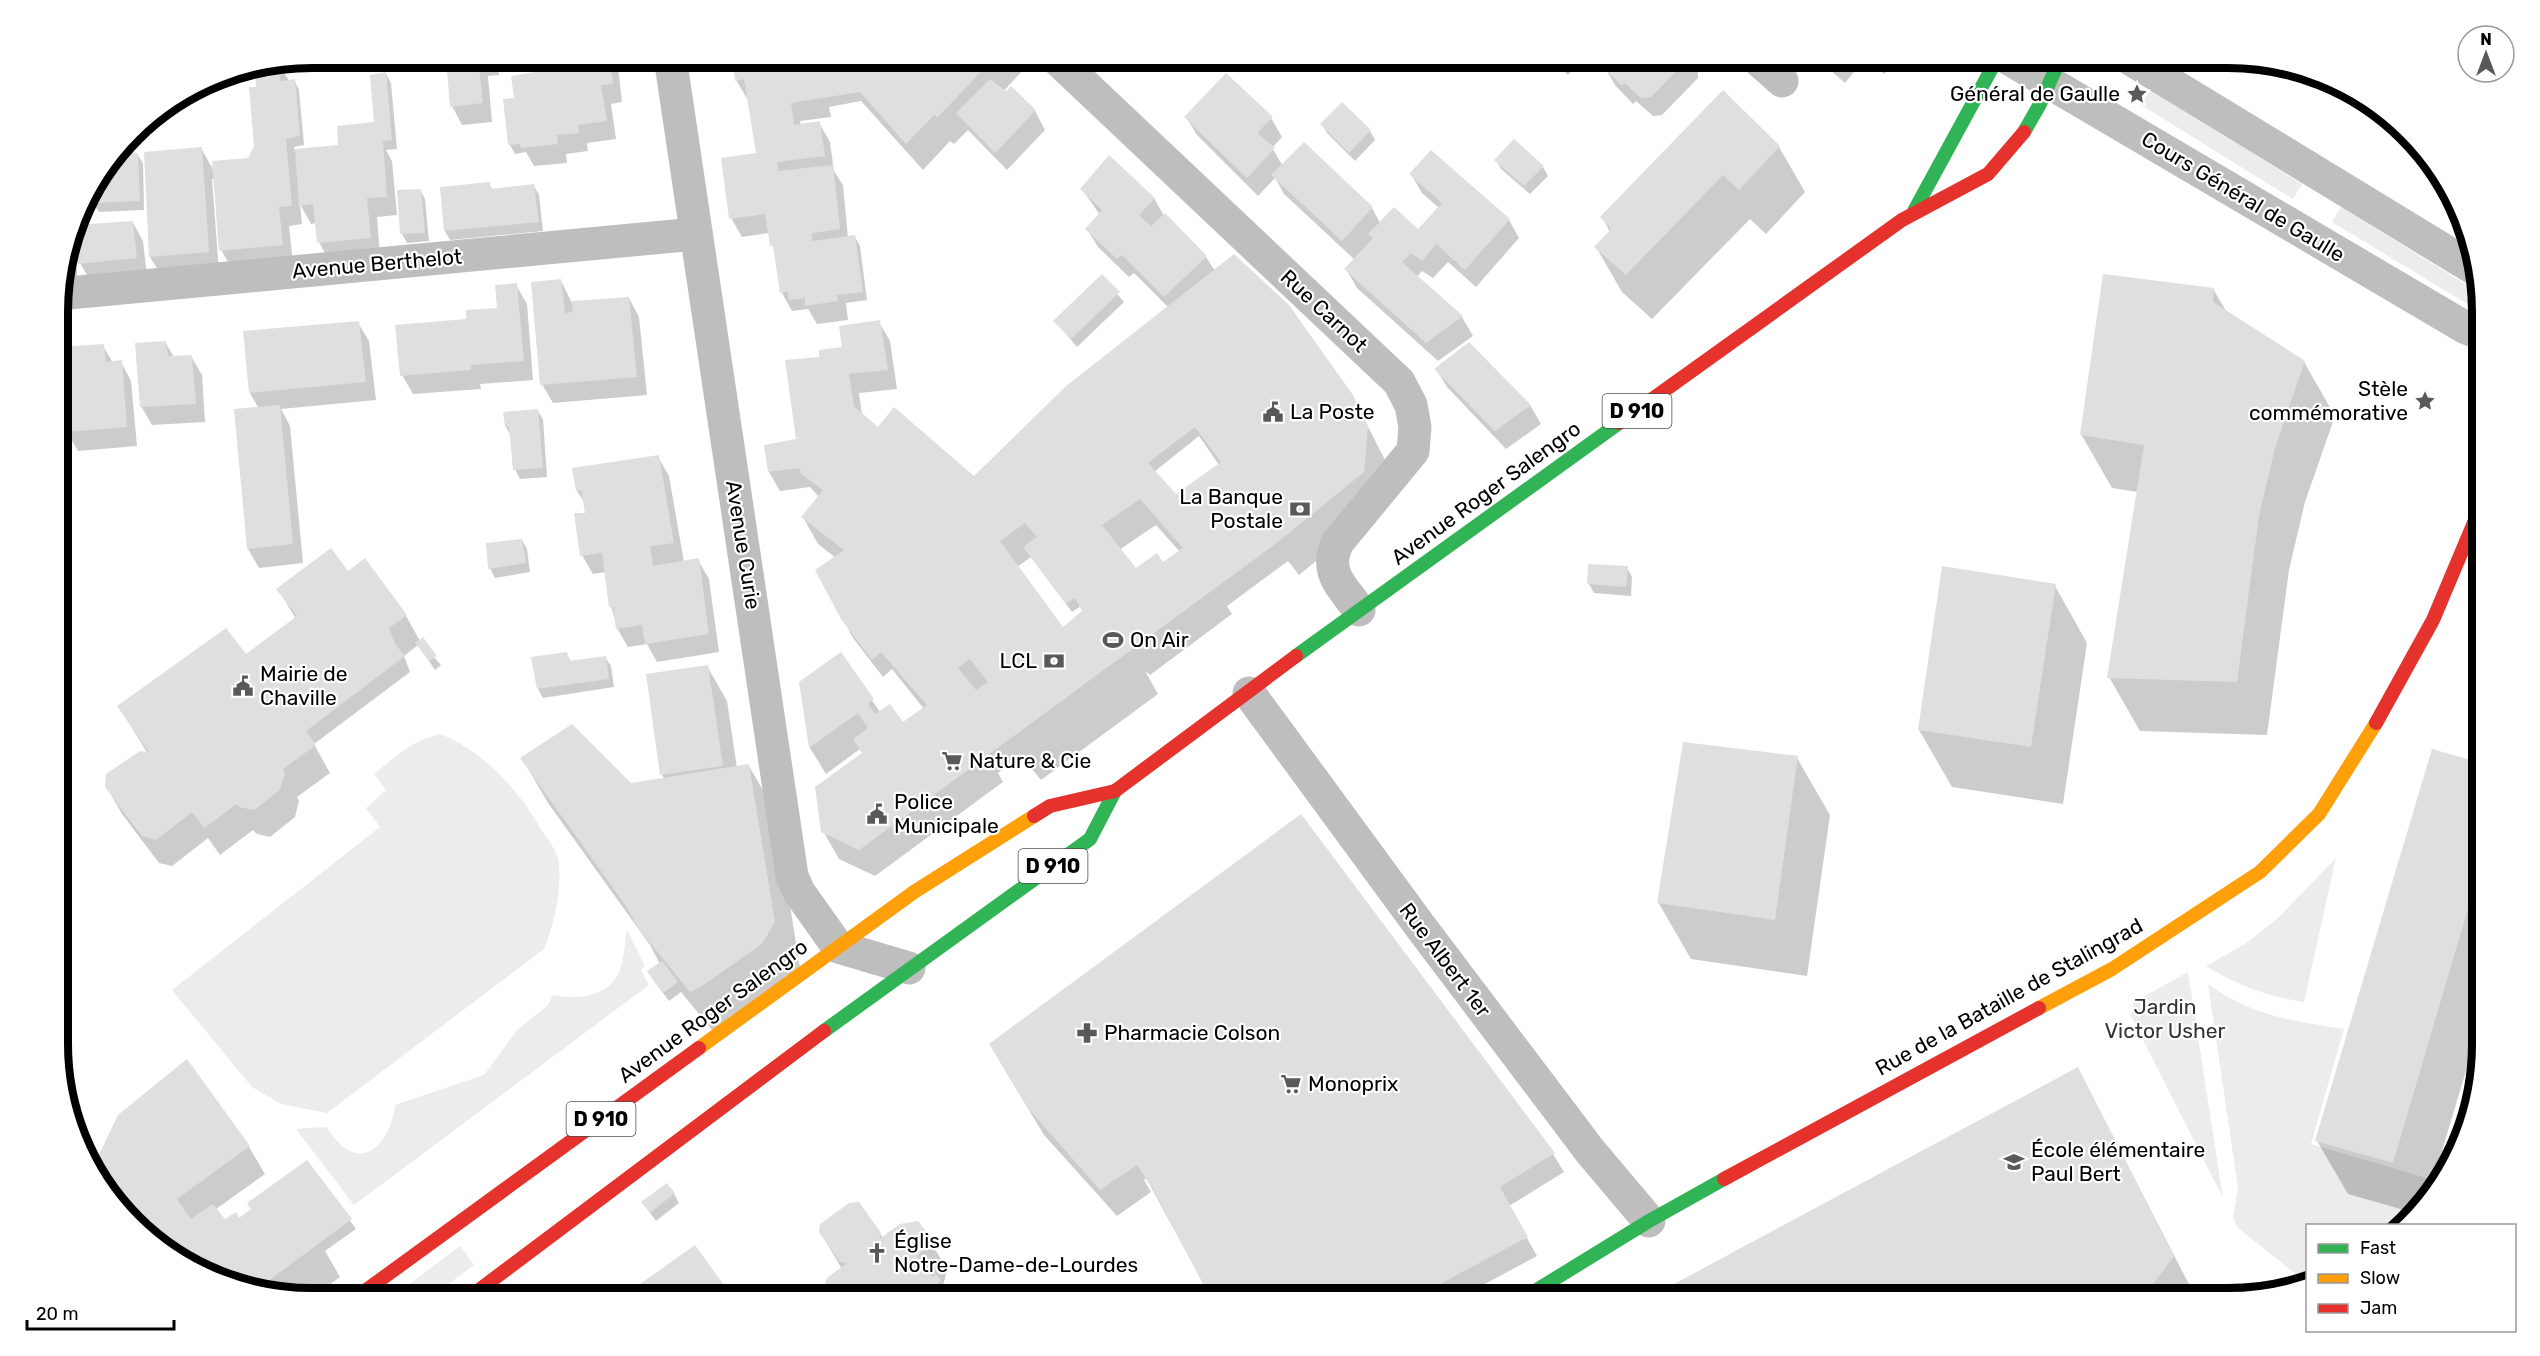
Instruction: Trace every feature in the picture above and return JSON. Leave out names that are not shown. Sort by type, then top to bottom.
[{"type":"main road","name":"Avenue Roger Salengro","points":[[1914,211],[1992,68]]},
{"type":"main road","name":"Avenue Roger Salengro","points":[[369,1288],[914,892],[1050,806],[1115,792],[1359,610],[1914,211],[1987,175],[2011,150],[2056,70]]},
{"type":"main road","name":"Rue de la Bataille de Stalingrad","points":[[1540,1288],[1649,1221],[2112,969],[2260,873],[2319,814],[2364,747],[2433,621],[2472,528]]},
{"type":"main road","name":"Avenue Roger Salengro","points":[[482,1288],[909,968],[1090,839],[1115,792]]},
{"type":"street","name":"Avenue Curie","points":[[672,68],[792,876],[799,892],[838,947]]},
{"type":"street","name":"Rue Carnot","points":[[1067,68],[1399,382],[1411,405],[1415,427],[1413,451],[1338,542],[1331,556],[1332,573],[1359,610]]},
{"type":"street","points":[[1767,68],[1782,81]]},
{"type":"street","points":[[2145,68],[2468,265]]},
{"type":"street","name":"Cours Général de Gaulle","points":[[2056,70],[2472,330]]},
{"type":"street","name":"Avenue Berthelot","points":[[68,293],[696,234]]},
{"type":"street","name":"Rue Albert 1er","points":[[1249,693],[1496,1027],[1590,1151],[1649,1221]]},
{"type":"street","points":[[838,947],[909,968]]},
{"type":"green space","points":[[2150,90],[2302,184],[2293,199],[2141,105]]},
{"type":"green space","points":[[2341,207],[2471,288],[2472,307],[2332,222]]},
{"type":"green space","points":[[440,734],[472,751],[501,775],[525,804],[556,852],[559,892],[555,916],[544,949],[327,1113],[281,1104],[252,1087],[172,990],[380,827],[366,808],[386,790],[374,774],[397,755],[421,740]]},
{"type":"green space","points":[[2336,858],[2304,1002],[2253,989],[2206,966],[2245,944],[2277,919]]},
{"type":"green space","points":[[627,930],[645,966],[641,970],[649,985],[354,1205],[296,1129],[326,1127],[339,1143],[352,1152],[371,1151],[385,1136],[395,1105],[484,1075],[517,1030],[548,1005],[553,995],[583,996],[593,994],[610,985],[617,977],[621,967]]},
{"type":"green space","name":"Jardin Victor Usher","points":[[2188,972],[2223,1198],[2131,1016],[2134,1002]]},
{"type":"green space","points":[[2208,984],[2241,1004],[2273,1016],[2344,1029],[2311,1144],[2431,1179],[2412,1205],[2393,1224],[2306,1224],[2306,1276],[2300,1278],[2237,1227],[2233,1217],[2238,1188]]},
{"type":"green space","points":[[460,1246],[474,1265],[443,1288],[405,1288]]},
{"type":"building","points":[[447,68],[479,68],[483,103],[450,107]]},
{"type":"building","points":[[559,68],[611,68],[613,84],[601,85],[607,121],[578,125],[579,133],[557,135],[558,144],[521,148],[520,144],[508,145],[503,99],[514,98],[511,76]]},
{"type":"building","points":[[733,68],[811,68],[812,71],[839,68],[841,71],[844,68],[985,68],[938,117],[934,115],[906,144],[860,92],[791,103],[794,125],[820,121],[825,156],[777,162],[778,171],[833,165],[840,229],[812,233],[812,241],[855,235],[863,292],[837,295],[838,301],[805,306],[805,298],[789,300],[788,292],[780,293],[773,246],[770,246],[765,214],[729,219],[721,158],[756,153],[744,79],[735,81]]},
{"type":"building","points":[[1604,68],[1679,68],[1651,97],[1641,98],[1625,83],[1622,86]]},
{"type":"building","points":[[279,70],[280,81],[295,79],[300,136],[286,139],[292,206],[279,207],[283,245],[219,251],[212,161],[248,158],[254,146],[249,87],[256,87],[255,74],[264,72]]},
{"type":"building","points":[[386,72],[392,140],[383,141],[387,197],[367,198],[371,238],[317,243],[313,204],[299,206],[295,149],[338,145],[337,126],[374,122],[370,75]]},
{"type":"building","points":[[1226,73],[1273,117],[1257,133],[1275,148],[1247,178],[1184,117]]},
{"type":"building","points":[[990,79],[1006,91],[1011,86],[1036,110],[995,153],[956,113]]},
{"type":"building","points":[[1723,90],[1780,146],[1739,190],[1723,175],[1626,275],[1594,247],[1611,229],[1600,217]]},
{"type":"building","points":[[1342,102],[1371,130],[1349,153],[1320,124]]},
{"type":"building","points":[[1514,139],[1544,166],[1524,186],[1494,160]]},
{"type":"building","points":[[1304,142],[1373,207],[1342,241],[1271,175]]},
{"type":"building","points":[[202,147],[209,252],[149,257],[144,152]]},
{"type":"building","points":[[1431,150],[1510,219],[1465,270],[1436,244],[1422,261],[1411,253],[1402,262],[1463,316],[1426,343],[1344,269],[1373,238],[1368,234],[1394,207],[1418,229],[1442,203],[1409,174]]},
{"type":"building","points":[[138,153],[140,201],[94,203],[109,176],[126,154]]},
{"type":"building","points":[[1109,155],[1155,198],[1139,215],[1151,226],[1165,213],[1207,256],[1164,297],[1122,255],[1117,259],[1085,229],[1102,210],[1080,189]]},
{"type":"building","points":[[490,182],[490,189],[534,184],[539,222],[444,231],[440,187]]},
{"type":"building","points":[[421,189],[425,233],[400,234],[397,190]]},
{"type":"building","points":[[133,221],[137,258],[78,264],[77,244],[83,224]]},
{"type":"building","points":[[1234,254],[1289,305],[1353,395],[1368,428],[1364,472],[1278,542],[859,850],[821,832],[815,787],[862,753],[853,739],[868,728],[858,713],[809,748],[799,682],[841,652],[874,699],[868,704],[875,714],[890,704],[903,722],[927,705],[881,652],[872,660],[841,619],[815,570],[844,550],[801,517],[823,490],[801,474],[800,468],[768,472],[764,445],[796,439],[785,360],[819,357],[819,350],[842,347],[839,326],[880,320],[888,370],[849,374],[854,406],[878,427],[894,407],[974,476],[1065,387]],"holes":[[[1195,427],[1221,462],[1176,494],[1148,463]],[[1140,499],[1183,548],[1163,562],[1157,553],[1136,568],[1102,525]],[[1025,523],[1037,537],[1023,547],[1066,604],[1075,598],[1082,611],[1063,627],[1000,541]],[[970,659],[988,682],[976,690],[958,668]]]},
{"type":"building","points":[[1102,274],[1120,292],[1071,339],[1053,321]]},
{"type":"building","points":[[2103,274],[2214,288],[2213,302],[2305,361],[2275,448],[2259,516],[2237,682],[2107,678],[2144,445],[2080,435]]},
{"type":"building","points":[[561,279],[565,313],[573,312],[572,301],[629,297],[637,377],[540,385],[531,282]]},
{"type":"building","points":[[517,283],[524,361],[471,365],[471,370],[400,376],[395,325],[466,319],[466,310],[497,308],[495,285]]},
{"type":"building","points":[[359,321],[366,382],[249,393],[243,331]]},
{"type":"building","points":[[166,341],[168,356],[192,355],[196,404],[140,407],[135,343]]},
{"type":"building","points":[[1469,342],[1531,405],[1495,431],[1434,369]]},
{"type":"building","points":[[104,344],[106,362],[122,360],[127,427],[68,432],[68,346]]},
{"type":"building","points":[[280,405],[293,544],[247,549],[234,409]]},
{"type":"building","points":[[538,409],[543,468],[513,470],[509,427],[505,427],[503,412]]},
{"type":"building","points":[[659,455],[674,543],[650,546],[653,566],[699,558],[709,634],[645,644],[642,625],[616,629],[613,607],[609,607],[602,553],[580,556],[574,513],[585,513],[581,490],[576,491],[572,468]]},
{"type":"building","points":[[522,539],[526,563],[488,569],[486,543]]},
{"type":"building","name":"Mairie de Chaville","points":[[331,548],[348,571],[365,558],[407,615],[389,628],[395,644],[405,656],[306,731],[316,745],[283,769],[285,773],[280,790],[254,810],[239,807],[237,804],[204,828],[192,812],[156,840],[142,836],[105,787],[106,774],[140,751],[149,752],[117,706],[226,628],[246,654],[297,616],[276,589]]},
{"type":"building","points":[[1588,564],[1628,566],[1626,587],[1587,584]]},
{"type":"building","points":[[1942,566],[2056,584],[2031,747],[1918,730]]},
{"type":"building","points":[[423,637],[437,656],[429,661],[415,643]]},
{"type":"building","points":[[567,652],[569,661],[606,656],[609,679],[537,689],[531,657]]},
{"type":"building","points":[[708,665],[723,766],[660,775],[646,674]]},
{"type":"building","points":[[572,724],[631,783],[749,764],[775,922],[762,944],[699,988],[690,992],[638,928],[626,906],[520,758]]},
{"type":"building","points":[[1683,742],[1798,756],[1775,920],[1657,903]]},
{"type":"building","points":[[2432,749],[2471,760],[2472,757],[2472,895],[2393,1163],[2315,1141]]},
{"type":"building","name":"Monoprix","points":[[1301,814],[1555,1153],[1500,1187],[1528,1237],[1433,1288],[1205,1288],[1153,1189],[1137,1165],[1100,1190],[1027,1107],[989,1044]]},
{"type":"building","points":[[662,961],[678,982],[663,993],[647,971]]},
{"type":"building","points":[[187,1059],[250,1146],[177,1199],[191,1219],[213,1204],[225,1219],[236,1212],[239,1218],[251,1209],[247,1203],[307,1160],[352,1219],[264,1284],[218,1270],[190,1256],[163,1238],[139,1217],[109,1180],[97,1159],[118,1115]]},
{"type":"building","name":"École élémentaire Paul Bert","points":[[2078,1067],[2174,1256],[2150,1288],[1666,1288]]},
{"type":"building","points":[[667,1183],[675,1193],[650,1213],[641,1202]]},
{"type":"building","name":"Église Notre-Dame-de-Lourdes","points":[[859,1202],[881,1233],[879,1239],[900,1224],[918,1221],[928,1234],[924,1250],[917,1256],[932,1277],[936,1274],[941,1280],[938,1283],[941,1288],[823,1288],[827,1278],[847,1263],[840,1262],[819,1232],[820,1224],[849,1203]]},
{"type":"building","points":[[695,1245],[726,1288],[634,1288]]},
{"type":"traffic: fast","points":[[1914,211],[1992,68]]},
{"type":"traffic: fast","points":[[2024,132],[2056,68]]},
{"type":"traffic: fast","points":[[1296,656],[1619,423]]},
{"type":"traffic: fast","points":[[824,1031],[1090,839],[1115,791]]},
{"type":"traffic: fast","points":[[1540,1288],[1649,1221],[1724,1179]]},
{"type":"traffic: slow","points":[[2039,1008],[2112,969],[2260,872],[2319,814],[2376,723]]},
{"type":"traffic: slow","points":[[699,1048],[914,892],[1034,816]]},
{"type":"traffic: jam","points":[[1619,423],[1902,220],[1988,174],[2024,132]]},
{"type":"traffic: jam","points":[[2376,723],[2433,620],[2472,527]]},
{"type":"traffic: jam","points":[[1034,816],[1050,806],[1115,791],[1296,656]]},
{"type":"traffic: jam","points":[[1724,1179],[2039,1008]]},
{"type":"traffic: jam","points":[[482,1288],[824,1031]]},
{"type":"traffic: jam","points":[[369,1288],[699,1048]]},
{"type":"place","name":"Général de Gaulle","points":[[2137,94]]},
{"type":"place","name":"Stèle commémorative","points":[[2425,401]]},
{"type":"place","name":"La Poste","points":[[1273,412]]},
{"type":"place","name":"La Banque Postale","points":[[1300,509]]},
{"type":"place","name":"On Air","points":[[1113,640]]},
{"type":"place","name":"LCL","points":[[1054,661]]},
{"type":"place","name":"Mairie de Chaville","points":[[243,686]]},
{"type":"place","name":"Nature & Cie","points":[[952,761]]},
{"type":"place","name":"Police Municipale","points":[[877,814]]},
{"type":"place","name":"Pharmacie Colson","points":[[1087,1033]]},
{"type":"place","name":"Monoprix","points":[[1291,1084]]},
{"type":"place","name":"École élémentaire Paul Bert","points":[[2014,1162]]},
{"type":"place","name":"Église Notre-Dame-de-Lourdes","points":[[877,1253]]}]
